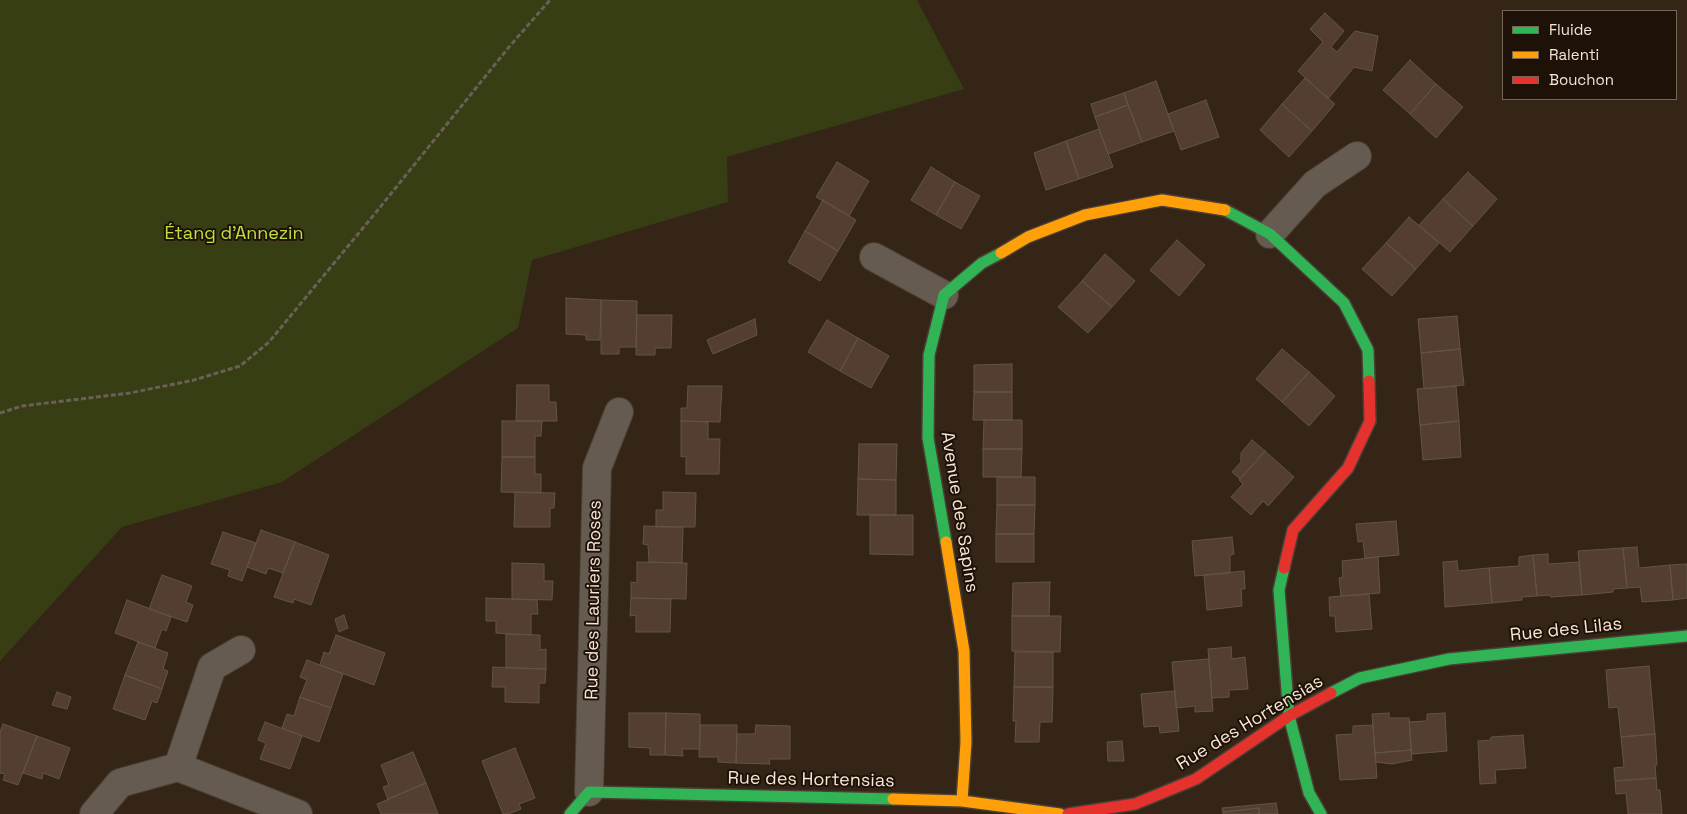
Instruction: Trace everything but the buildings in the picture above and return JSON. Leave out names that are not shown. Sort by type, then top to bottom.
[{"type":"street","points":[[1270,234],[1314,184],[1357,156]]},
{"type":"street","points":[[874,257],[944,295],[982,263],[1028,237],[1085,215],[1162,200],[1226,210],[1270,234],[1344,303],[1368,350],[1370,422],[1348,468],[1293,530],[1279,590],[1289,716],[1309,793],[1321,814]]},
{"type":"street","name":"Avenue des Sapins","points":[[944,295],[929,355],[928,438],[964,650],[966,742],[962,801]]},
{"type":"street","name":"Rue des Lauriers Roses","points":[[589,792],[597,468],[619,412]]},
{"type":"street","name":"Rue des Lilas","points":[[1449,659],[1687,636]]},
{"type":"street","points":[[178,767],[212,667],[241,650]]},
{"type":"street","name":"Rue des Hortensias","points":[[1068,814],[1135,804],[1196,779],[1289,716],[1360,678],[1449,659]]},
{"type":"street","points":[[94,814],[120,783],[178,767],[298,814]]},
{"type":"street","points":[[570,814],[589,792]]},
{"type":"street","name":"Rue des Hortensias","points":[[589,792],[962,801],[1060,814]]},
{"type":"path","points":[[0,413],[22,406],[130,393],[185,382],[240,366],[275,335],[509,47],[550,0]]},
{"type":"green space","name":"Étang d’Annezin","points":[[0,0],[917,0],[964,89],[727,157],[728,202],[532,260],[518,328],[282,482],[122,527],[0,661]]},
{"type":"traffic: fast","points":[[1225,210],[1270,234],[1344,303],[1368,350],[1369,381]]},
{"type":"traffic: fast","points":[[946,542],[928,438],[929,355],[944,295],[982,263],[1001,253]]},
{"type":"traffic: fast","points":[[1284,568],[1279,590],[1289,716],[1309,793],[1321,814]]},
{"type":"traffic: fast","points":[[1331,693],[1360,678],[1449,659],[1687,636]]},
{"type":"traffic: fast","points":[[570,814],[589,792],[893,799]]},
{"type":"traffic: slow","points":[[1001,253],[1028,237],[1085,215],[1162,200],[1225,210]]},
{"type":"traffic: slow","points":[[946,542],[964,651],[966,742],[962,801]]},
{"type":"traffic: slow","points":[[893,799],[962,801],[1060,814]]},
{"type":"traffic: jam","points":[[1284,568],[1293,530],[1348,468],[1370,421],[1369,381]]},
{"type":"traffic: jam","points":[[1068,814],[1135,804],[1196,779],[1289,716],[1331,693]]}]
